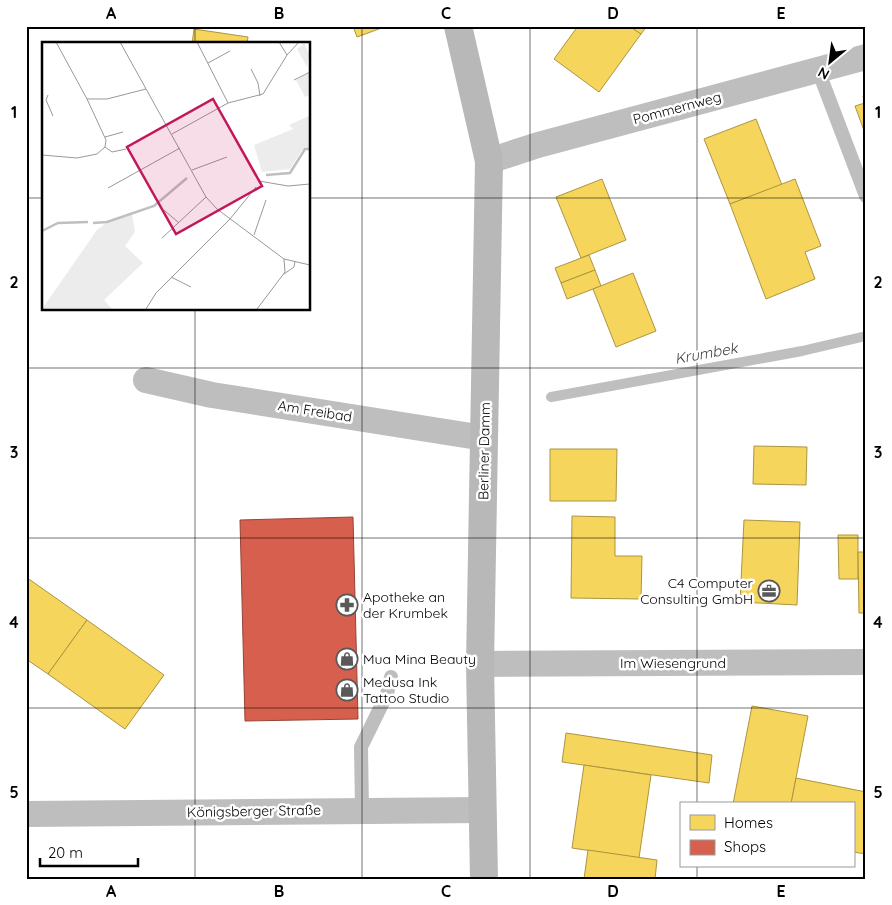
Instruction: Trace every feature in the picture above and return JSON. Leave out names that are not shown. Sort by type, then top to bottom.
[{"type":"main road","name":"Berliner Damm","points":[[458,26],[489,161],[480,664],[484,879]]},
{"type":"street","name":"Pommernweg","points":[[489,161],[538,145],[866,57]]},
{"type":"street","name":"Am Freibad","points":[[146,380],[212,395],[484,429]]},
{"type":"street","name":"Im Wiesengrund","points":[[480,664],[866,662]]},
{"type":"street","name":"Königsberger Straße","points":[[26,814],[482,810]]},
{"type":"lane","points":[[818,70],[866,196]]},
{"type":"lane","points":[[362,810],[361,747],[387,694],[391,677]]},
{"type":"building: Homes","points":[[353,26],[387,26],[357,37]]},
{"type":"building: Homes","points":[[578,26],[629,26],[641,34],[599,92],[554,59]]},
{"type":"building: Homes","points":[[629,26],[647,26],[641,34]]},
{"type":"building: Homes","points":[[194,29],[248,37],[247,42],[192,42]]},
{"type":"building: Homes","points":[[866,95],[866,136],[855,106],[865,103],[863,96]]},
{"type":"building: Homes","points":[[756,119],[782,185],[730,204],[704,139]]},
{"type":"building: Homes","points":[[602,179],[626,240],[581,258],[556,197]]},
{"type":"building: Homes","points":[[795,179],[821,246],[805,252],[815,279],[766,299],[730,204]]},
{"type":"building: Homes","points":[[589,255],[595,270],[561,283],[555,268]]},
{"type":"building: Homes","points":[[595,270],[601,286],[567,299],[561,283]]},
{"type":"building: Homes","points":[[633,273],[656,331],[616,347],[593,289]]},
{"type":"building: Homes","points":[[754,446],[807,447],[806,485],[753,484]]},
{"type":"building: Homes","points":[[550,449],[617,449],[616,501],[550,501]]},
{"type":"building: Homes","points":[[572,516],[615,517],[615,556],[642,556],[641,599],[571,598]]},
{"type":"building: Homes","points":[[744,520],[800,522],[797,605],[740,602]]},
{"type":"building: Homes","points":[[838,535],[858,535],[858,579],[839,579]]},
{"type":"building: Homes","points":[[858,552],[866,552],[866,613],[859,613]]},
{"type":"building: Homes","points":[[26,577],[87,620],[48,674],[26,659]]},
{"type":"building: Homes","points":[[87,620],[164,675],[125,729],[48,674]]},
{"type":"building: Homes","points":[[752,706],[808,716],[791,802],[733,802]]},
{"type":"building: Homes","points":[[566,733],[712,755],[709,783],[562,762]]},
{"type":"building: Homes","points":[[584,765],[651,775],[639,858],[572,848]]},
{"type":"building: Homes","points":[[796,778],[866,792],[866,854],[854,852],[854,802],[791,802]]},
{"type":"building: Homes","points":[[588,850],[657,860],[655,879],[584,879]]},
{"type":"building: Shops","points":[[353,517],[358,719],[245,721],[240,520]]},
{"type":"waterway","name":"Krumbek","points":[[551,397],[802,351],[866,336]]},
{"type":"place","name":"C4 Computer Consulting GmbH","points":[[769,591]]},
{"type":"place","name":"Apotheke an der Krumbek","points":[[347,605]]},
{"type":"place","name":"Mua Mina Beauty","points":[[347,659]]},
{"type":"place","name":"Medusa Ink Tattoo Studio","points":[[347,690]]}]
